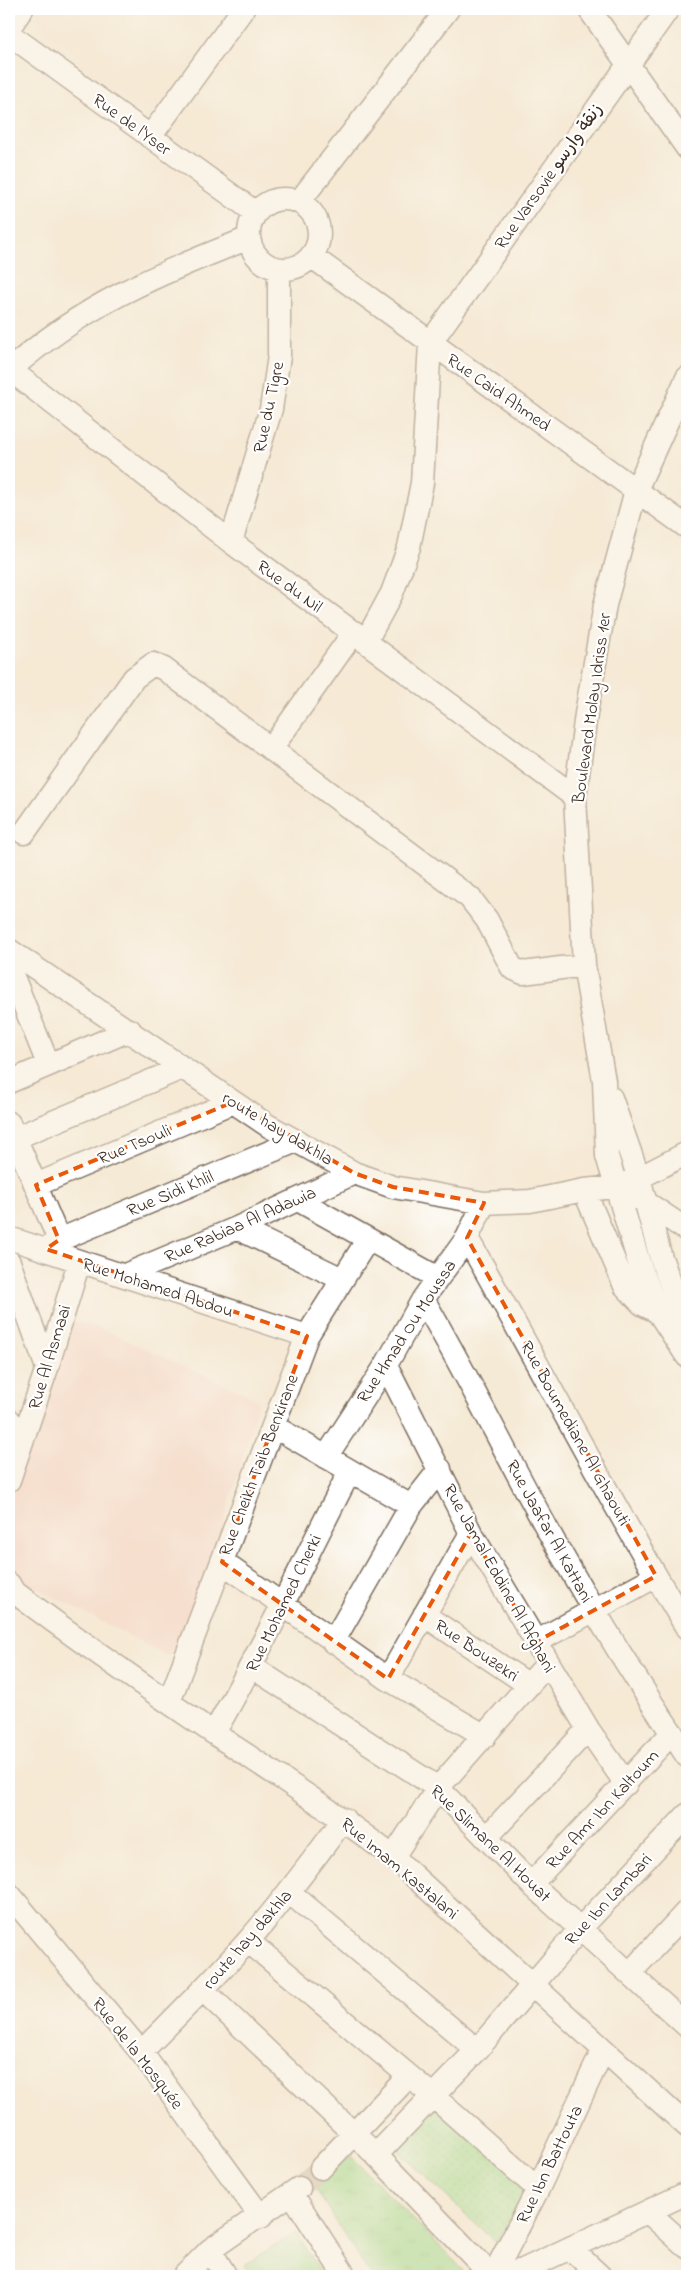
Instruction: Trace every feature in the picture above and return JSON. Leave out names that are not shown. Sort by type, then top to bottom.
[{"type":"street","points":[[9,28],[22,9]]},
{"type":"street","points":[[150,137],[243,9]]},
{"type":"street","points":[[299,202],[448,9]]},
{"type":"street","points":[[589,9],[687,148]]},
{"type":"street","name":"Rue Varsovie زنقة وارسو","points":[[430,343],[627,63],[668,9]]},
{"type":"street","name":"Rue de l'Yser","points":[[9,34],[256,213]]},
{"type":"street","points":[[287,199],[299,202],[311,212],[318,226],[318,242],[311,256],[297,267],[279,269],[268,266],[259,259],[252,249],[249,238],[251,222],[264,205],[275,200],[287,199]]},
{"type":"street","points":[[10,370],[41,342],[119,294],[174,268],[249,238]]},
{"type":"street","name":"Rue Caid Ahmed","points":[[311,256],[687,527]]},
{"type":"street","name":"Rue du Tigre","points":[[231,542],[271,408],[279,356],[279,269]]},
{"type":"street","points":[[271,749],[360,637],[392,592],[409,547],[422,483],[430,343]]},
{"type":"street","name":"Rue du Nil","points":[[10,370],[231,542],[576,798]]},
{"type":"street","name":"Boulevard Molay Idriss 1er","points":[[658,1312],[640,1266],[607,1156],[604,1081],[584,965],[576,798],[586,714],[605,605],[636,490],[687,378]]},
{"type":"street","points":[[24,833],[134,678],[153,664],[164,669],[470,898],[486,920],[512,968],[523,973],[584,965]]},
{"type":"street","name":"route hay dakhla","points":[[9,950],[130,1030],[233,1102],[296,1141],[354,1173],[393,1187],[484,1203],[530,1201],[584,1190],[616,1187],[640,1178],[687,1153]]},
{"type":"street","points":[[9,967],[48,1064]]},
{"type":"street","points":[[9,1082],[130,1030]]},
{"type":"street","points":[[52,1244],[36,1185],[12,1131],[182,1068]]},
{"type":"street","name":"Boulevard Molay Idriss 1er","points":[[604,1081],[640,1178],[644,1201],[661,1258],[682,1292],[687,1327]]},
{"type":"street","name":"Rue Tsouli","points":[[36,1185],[233,1102]]},
{"type":"street","name":"Rue Sidi Khlil","points":[[52,1244],[296,1141]]},
{"type":"street","name":"Rue Rabiaa Al Adawia","points":[[126,1275],[237,1228],[354,1173]]},
{"type":"street","points":[[616,1187],[644,1201],[687,1230]]},
{"type":"street","points":[[584,1190],[626,1286],[642,1304],[658,1312],[687,1356]]},
{"type":"street","points":[[298,1200],[438,1278]]},
{"type":"street","name":"Rue Hmad Ou Moussa","points":[[326,1457],[386,1365],[424,1299],[467,1238],[484,1203]]},
{"type":"street","points":[[237,1228],[342,1278]]},
{"type":"street","name":"Rue Mohamed Abdou","points":[[9,1238],[52,1244],[79,1262],[126,1275],[307,1336]]},
{"type":"street","name":"Rue Boumediane Al Ghaouti","points":[[467,1238],[525,1340],[580,1445],[687,1628]]},
{"type":"street","name":"Rue Cheikh Taib Benkirane","points":[[169,1702],[307,1336],[368,1239]]},
{"type":"street","points":[[9,1262],[47,1368]]},
{"type":"street","name":"Rue Al Asmaai","points":[[9,1480],[47,1368],[79,1262]]},
{"type":"street","name":"Rue Jaafar Al Kattani","points":[[424,1299],[466,1372],[554,1543],[594,1610],[687,1756]]},
{"type":"street","name":"Rue Jamal Eddine Al Afghani","points":[[386,1365],[471,1533],[588,1729],[626,1784]]},
{"type":"street","points":[[9,1420],[19,1449]]},
{"type":"street","points":[[273,1426],[411,1506]]},
{"type":"street","points":[[333,1642],[411,1506],[440,1469]]},
{"type":"street","name":"Rue Mohamed Cherki","points":[[214,1733],[252,1667],[281,1605],[350,1471]]},
{"type":"street","points":[[388,1679],[471,1533]]},
{"type":"street","points":[[222,1562],[388,1679],[485,1736]]},
{"type":"street","points":[[536,1642],[656,1576]]},
{"type":"street","name":"Rue Imam Kastalani","points":[[10,1590],[214,1733],[344,1819],[393,1857],[687,2126]]},
{"type":"street","name":"Rue Bouzekri","points":[[424,1615],[529,1685]]},
{"type":"street","points":[[393,1857],[438,1788],[548,1663]]},
{"type":"street","name":"Rue Slimane Al Houat","points":[[252,1667],[438,1788],[531,1884],[630,1973],[684,2017]]},
{"type":"street","points":[[486,1838],[588,1729]]},
{"type":"street","name":"Rue Amr Ibn Kaltoum","points":[[531,1884],[672,1733]]},
{"type":"street","name":"Rue Ibn Lambari","points":[[376,2155],[476,2050],[580,1929],[687,1815]]},
{"type":"street","name":"route hay dakhla","points":[[141,2052],[203,1990],[248,1941],[289,1892],[344,1819]]},
{"type":"street","points":[[289,1892],[476,2050]]},
{"type":"street","name":"Rue de la Mosquée","points":[[9,1894],[141,2052],[261,2217]]},
{"type":"street","points":[[630,1973],[687,1911]]},
{"type":"street","points":[[248,1941],[433,2096],[538,2189]]},
{"type":"street","points":[[203,1990],[355,2133],[492,2276]]},
{"type":"street","name":"Rue Ibn Battouta","points":[[492,2276],[538,2189],[603,2050]]},
{"type":"street","points":[[321,2168],[409,2076]]},
{"type":"street","points":[[184,2276],[210,2250],[261,2217],[296,2191],[345,2276]]},
{"type":"street","points":[[497,2276],[523,2270],[687,2193]]},
{"type":"street","points":[[648,2212],[687,2247]]},
{"type":"street","points":[[570,2248],[600,2276]]},
{"type":"street","points":[[210,2250],[226,2276]]},
{"type":"highlighted area","points":[[233,1102],[354,1173],[393,1187],[484,1203],[467,1238],[656,1576],[536,1642],[471,1533],[388,1679],[333,1642],[222,1562],[307,1336],[46,1249],[59,1240],[36,1185]]},
{"type":"shaded area","points":[[73,1321],[97,1327],[259,1400],[194,1626],[168,1656],[9,1574],[9,1497]]},
{"type":"green space","points":[[433,2101],[531,2188],[496,2243],[392,2145]]},
{"type":"green space","points":[[351,2156],[463,2270],[458,2276],[371,2276],[311,2182]]},
{"type":"green space","points":[[296,2233],[324,2276],[251,2276],[244,2265]]},
{"type":"tunnel","points":[[299,2188],[321,2168]]}]
